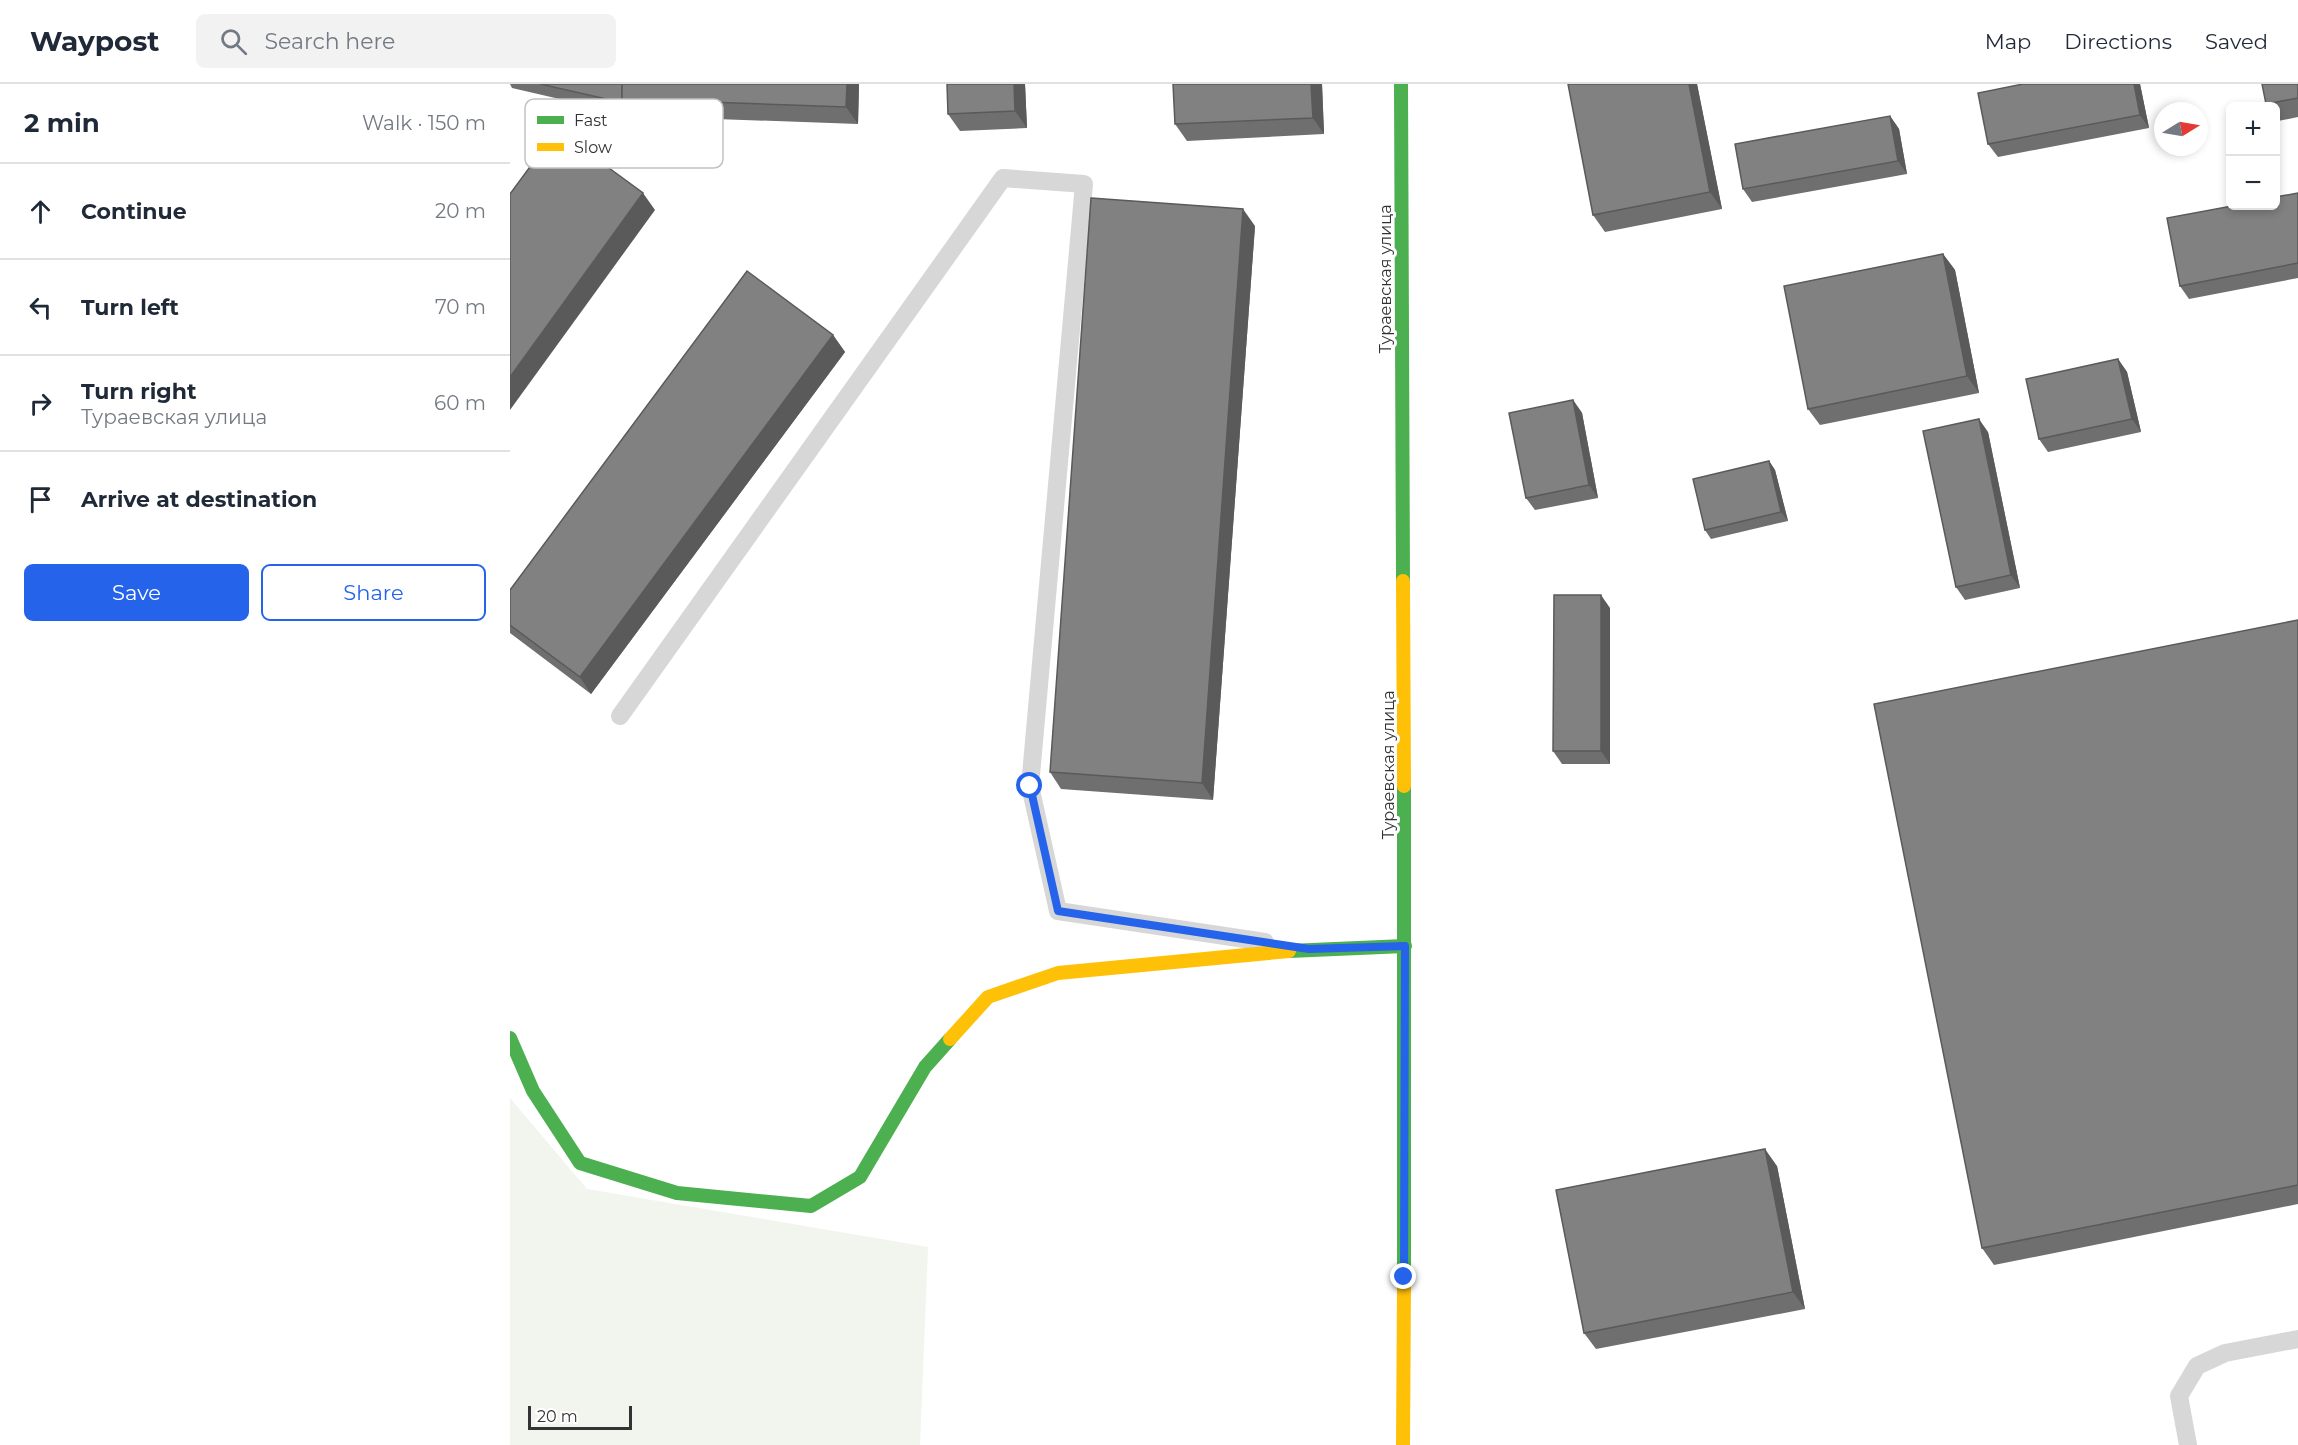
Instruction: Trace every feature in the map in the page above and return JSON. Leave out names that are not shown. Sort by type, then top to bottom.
[{"type":"main road","name":"Тураевская улица","points":[[1401,84],[1405,946],[1402,1445]]},
{"type":"main road","points":[[510,1038],[533,1091],[580,1163],[677,1193],[811,1206],[860,1177],[926,1067],[988,997],[1058,973],[1309,949],[1405,946]]},
{"type":"lane","points":[[620,716],[1003,178],[1084,184],[1030,786],[1058,911],[1309,949]]},
{"type":"lane","points":[[2188,1445],[2179,1396],[2197,1366],[2225,1353],[2298,1339]]},
{"type":"shaded area","points":[[510,1098],[587,1189],[928,1247],[920,1445],[510,1445]]},
{"type":"building","points":[[540,84],[622,84],[622,99],[606,99]]},
{"type":"building","points":[[622,84],[847,84],[846,107],[723,103],[723,99],[622,99]]},
{"type":"building","points":[[947,84],[1014,84],[1015,111],[948,114]]},
{"type":"building","points":[[1173,84],[1311,84],[1313,118],[1175,124]]},
{"type":"building","points":[[1568,84],[1689,84],[1710,192],[1593,215]]},
{"type":"building","points":[[2023,84],[2134,84],[2140,115],[1988,144],[1978,93]]},
{"type":"building","points":[[2262,84],[2298,84],[2298,98],[2266,102]]},
{"type":"building","points":[[1890,116],[1898,161],[1743,189],[1735,144]]},
{"type":"building","points":[[529,168],[609,168],[643,193],[510,377],[510,194]]},
{"type":"building","points":[[2298,193],[2298,263],[2180,286],[2167,218],[2226,207],[2226,210],[2280,210],[2280,196]]},
{"type":"building","points":[[1091,198],[1243,209],[1202,783],[1050,772]]},
{"type":"building","points":[[1943,254],[1967,376],[1808,409],[1784,286]]},
{"type":"building","points":[[747,271],[833,335],[580,677],[510,625],[510,590]]},
{"type":"building","points":[[2118,359],[2132,419],[2039,439],[2026,379]]},
{"type":"building","points":[[1573,400],[1589,485],[1526,498],[1509,413]]},
{"type":"building","points":[[1979,419],[2011,575],[1956,587],[1923,431]]},
{"type":"building","points":[[1769,461],[1781,512],[1705,530],[1693,479]]},
{"type":"building","points":[[1554,595],[1601,595],[1601,751],[1553,751]]},
{"type":"building","points":[[2298,620],[2298,1185],[1982,1248],[1874,704]]},
{"type":"building","points":[[1765,1149],[1793,1292],[1584,1333],[1556,1190]]},
{"type":"traffic: fast","points":[[1401,84],[1403,581]]},
{"type":"traffic: fast","points":[[1404,786],[1404,1285]]},
{"type":"traffic: fast","points":[[1289,951],[1405,946]]},
{"type":"traffic: fast","points":[[510,1038],[533,1091],[580,1163],[677,1193],[811,1206],[860,1177],[925,1067],[950,1039]]},
{"type":"traffic: slow","points":[[1403,581],[1404,786]]},
{"type":"traffic: slow","points":[[950,1039],[988,997],[1058,973],[1289,951]]},
{"type":"traffic: slow","points":[[1403,1445],[1404,1285]]},
{"type":"route","points":[[1030,786],[1058,911],[1309,949],[1405,946],[1404,1277]]}]
